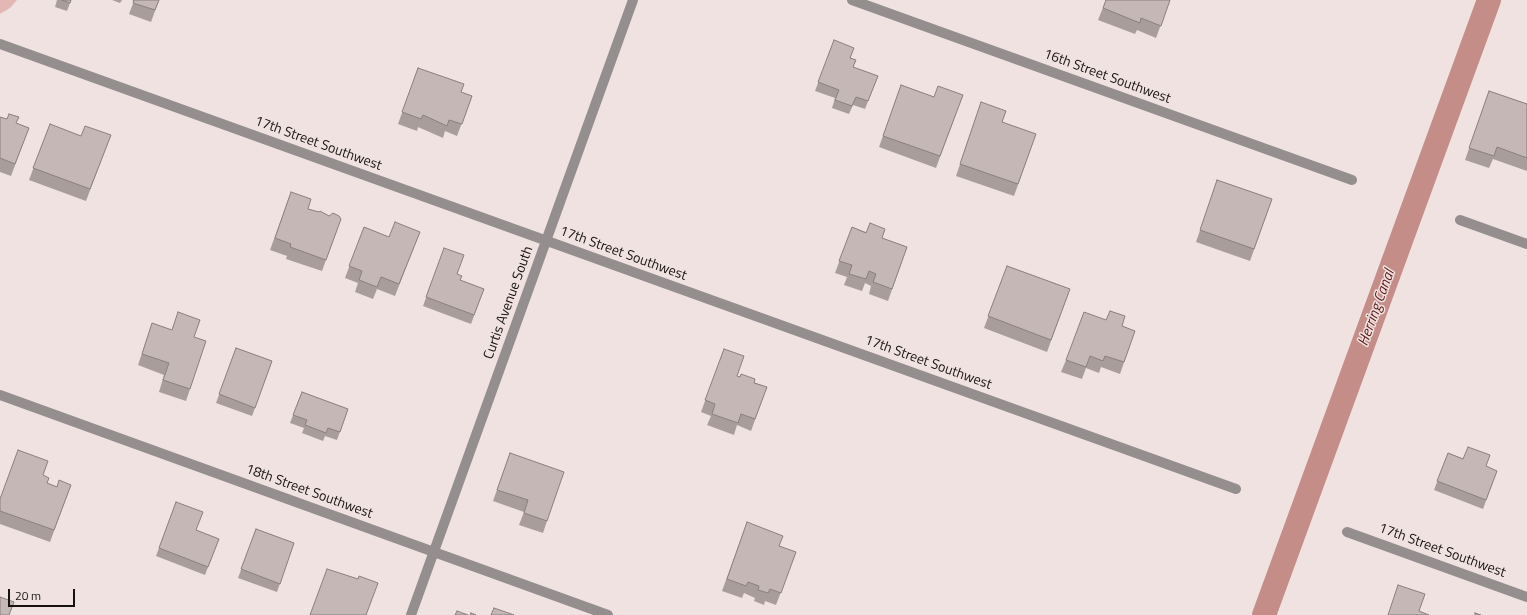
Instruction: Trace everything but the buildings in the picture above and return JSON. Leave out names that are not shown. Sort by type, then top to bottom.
[{"type":"street","name":"Curtis Avenue South","points":[[411,615],[633,0]]},
{"type":"street","name":"16th Street Southwest","points":[[852,0],[1352,180]]},
{"type":"street","name":"17th Street Southwest","points":[[0,44],[546,242],[1236,489]]},
{"type":"street","points":[[1460,220],[1527,244]]},
{"type":"street","name":"18th Street Southwest","points":[[0,395],[608,615]]},
{"type":"street","name":"17th Street Southwest","points":[[1347,532],[1527,597]]},
{"type":"shaded area","points":[[0,0],[17,0],[10,8],[0,14]]},
{"type":"waterway","name":"Herring Canal","points":[[1264,615],[1489,0]]}]
